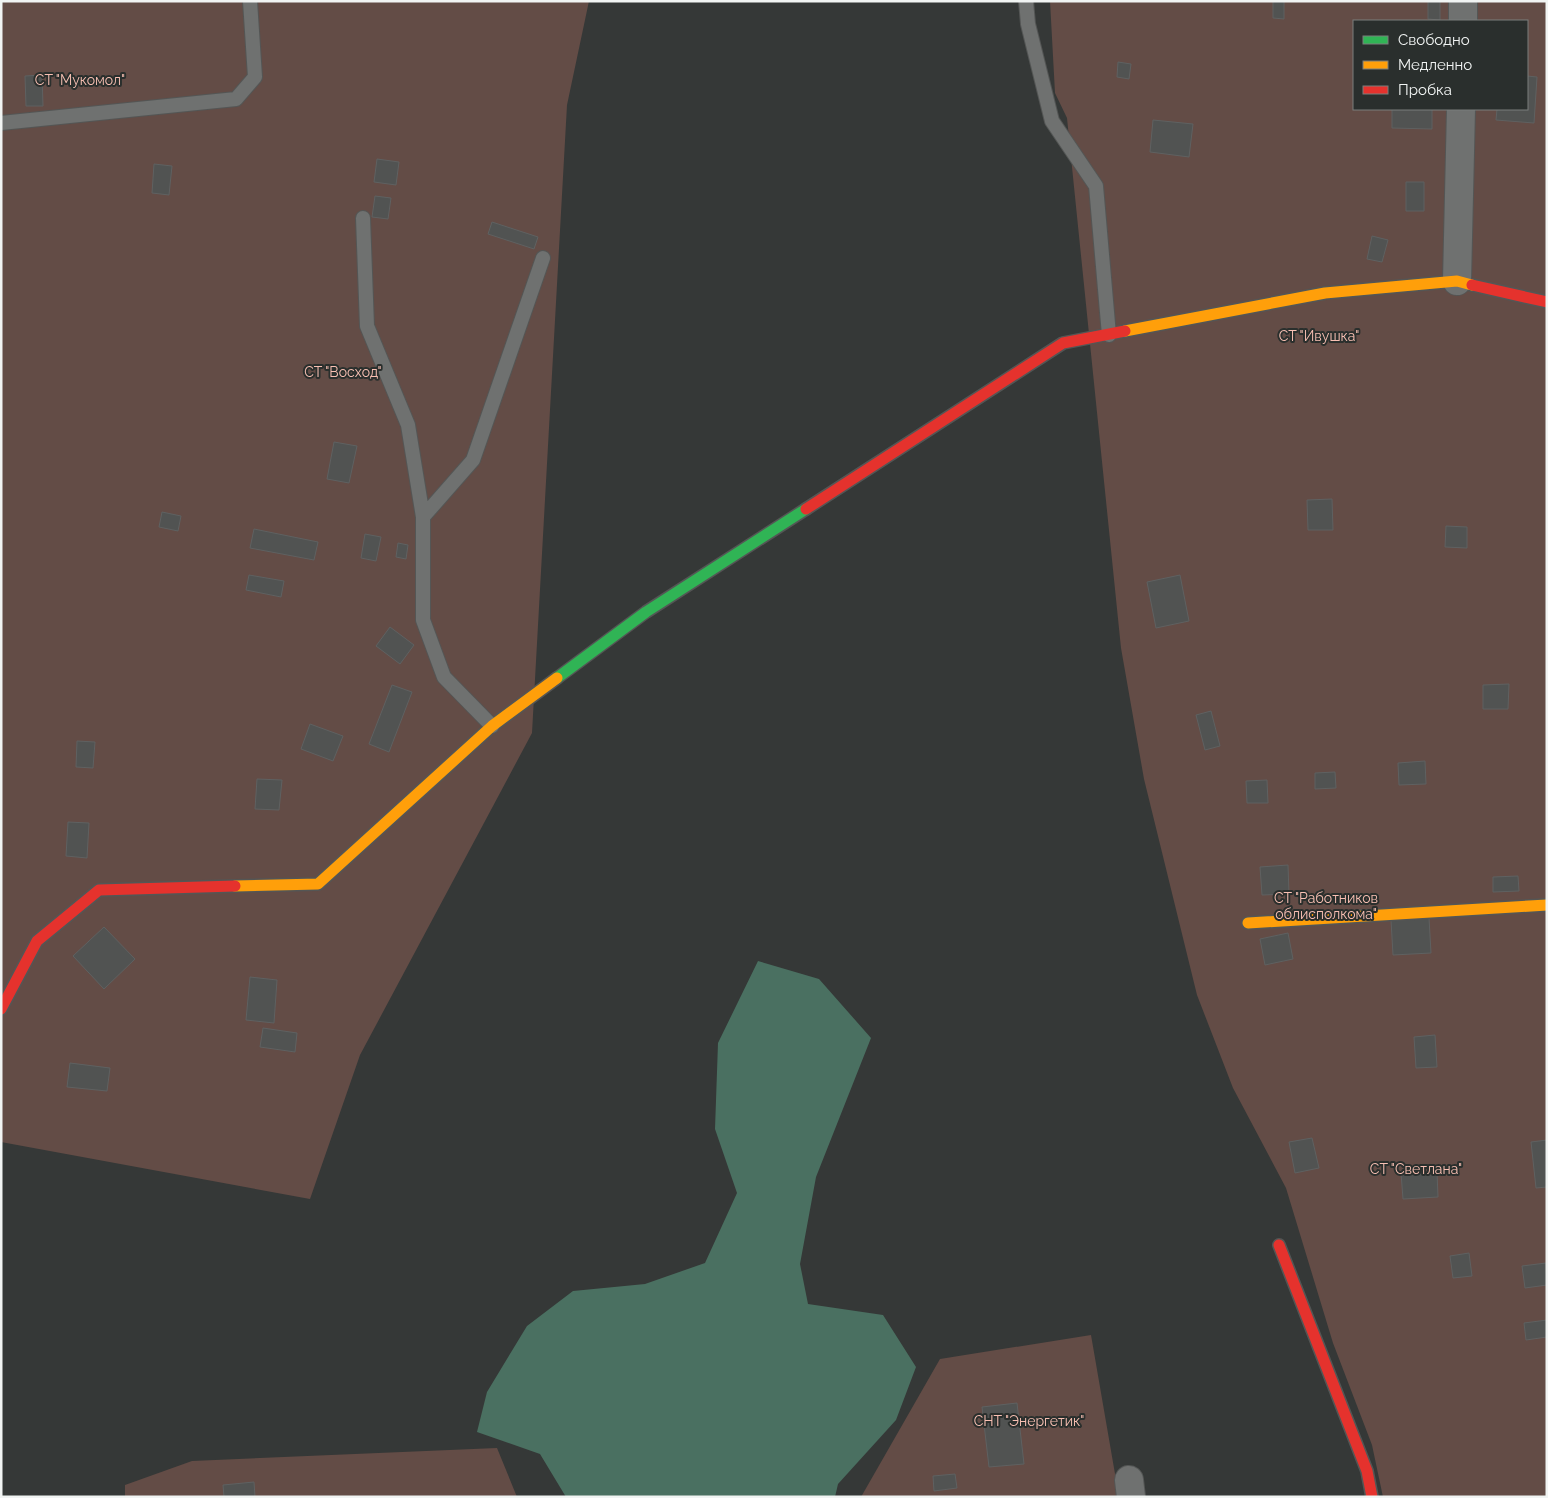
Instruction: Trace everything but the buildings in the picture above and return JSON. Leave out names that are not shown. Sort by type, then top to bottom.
[{"type":"street","points":[[1463,1],[1463,20]]},
{"type":"street","points":[[1458,281],[1461,110]]},
{"type":"street","points":[[1,1008],[37,941],[99,890],[318,884],[492,726],[646,612],[1063,343],[1325,294],[1458,281],[1547,302]]},
{"type":"street","points":[[1248,923],[1547,905]]},
{"type":"street","points":[[1279,1245],[1367,1471],[1372,1497]]},
{"type":"lane","points":[[1,124],[236,100],[255,77],[250,1]]},
{"type":"lane","points":[[1026,1],[1028,24],[1052,121],[1096,186],[1108,335]]},
{"type":"lane","points":[[363,218],[367,326],[408,425],[423,517],[423,620],[444,677],[492,726]]},
{"type":"lane","points":[[423,517],[473,460],[543,258]]},
{"type":"green space","name":"СТ \"Восход\"","points":[[1,1],[589,1],[567,105],[532,733],[360,1055],[310,1199],[1,1142]]},
{"type":"green space","name":"СТ \"Ивушка\"","points":[[1050,1],[1547,1],[1547,1497],[1383,1497],[1372,1445],[1333,1343],[1286,1188],[1233,1088],[1197,995],[1144,779],[1121,648],[1067,118],[1055,93]]},
{"type":"green space","name":"СНТ \"Энергетик\"","points":[[1091,1335],[1119,1497],[861,1497],[940,1359]]},
{"type":"green space","points":[[497,1448],[517,1497],[125,1497],[125,1485],[192,1461]]},
{"type":"shaded area","points":[[758,961],[819,979],[871,1038],[816,1177],[800,1264],[808,1304],[883,1315],[916,1367],[896,1420],[838,1484],[835,1497],[566,1497],[540,1454],[477,1432],[487,1392],[527,1326],[573,1291],[645,1284],[705,1263],[737,1193],[715,1129],[718,1043]]},
{"type":"traffic: fast","points":[[557,678],[646,612],[806,509]]},
{"type":"traffic: slow","points":[[1125,331],[1325,293],[1457,281],[1472,285]]},
{"type":"traffic: slow","points":[[235,886],[318,884],[492,726],[557,678]]},
{"type":"traffic: slow","points":[[1248,923],[1547,905]]},
{"type":"traffic: jam","points":[[1472,285],[1547,302]]},
{"type":"traffic: jam","points":[[806,509],[1063,343],[1125,331]]},
{"type":"traffic: jam","points":[[1,1009],[37,941],[99,890],[235,886]]},
{"type":"traffic: jam","points":[[1279,1245],[1367,1471],[1372,1497]]},
{"type":"park label","name":"СТ \"Мукомол\"","points":[[80,80]]},
{"type":"park label","name":"СТ \"Работников облисполкома\"","points":[[1326,906]]},
{"type":"park label","name":"СТ \"Светлана\"","points":[[1416,1169]]}]
